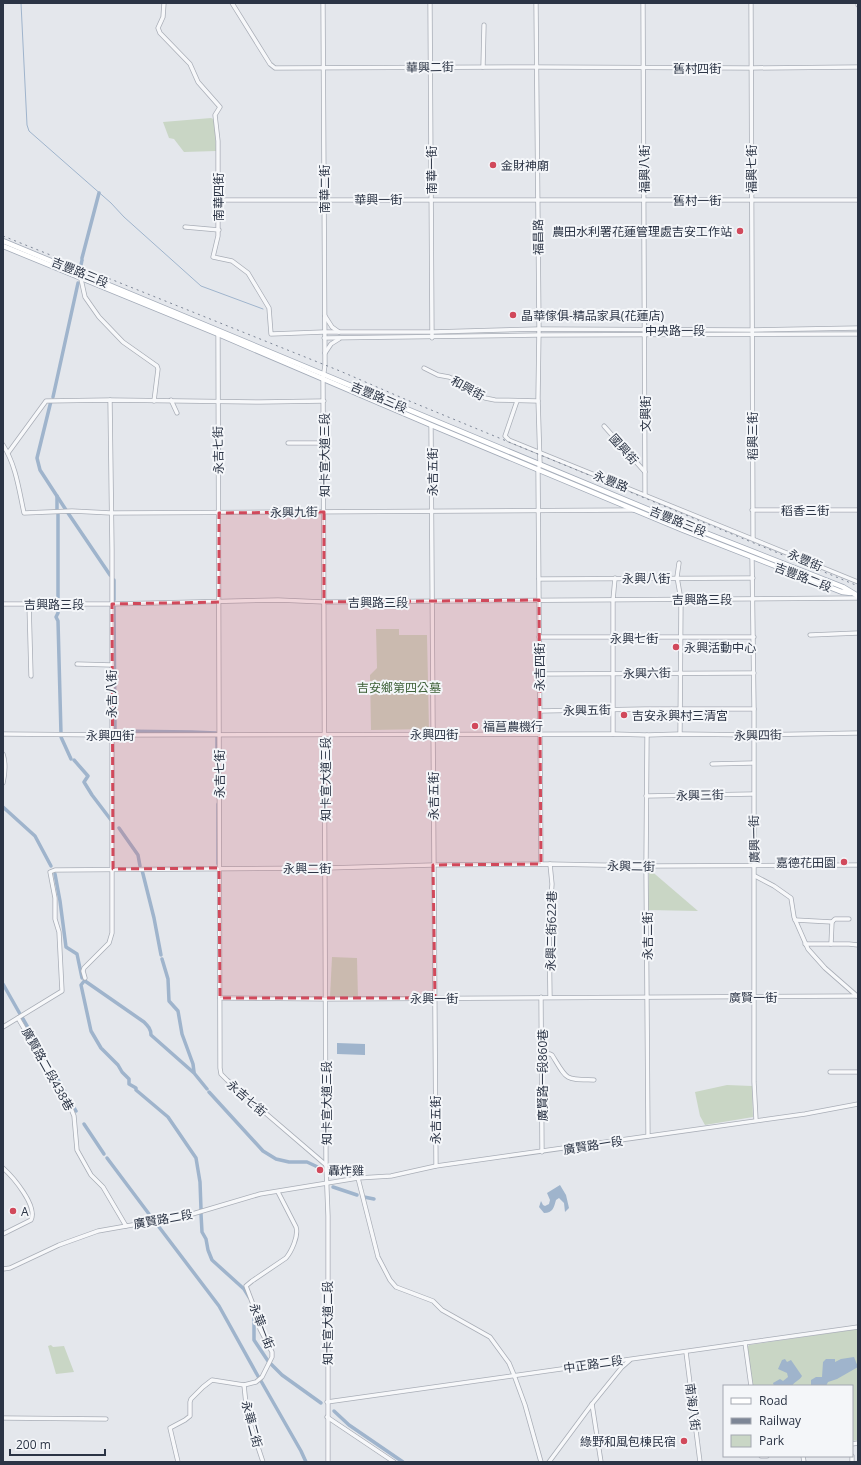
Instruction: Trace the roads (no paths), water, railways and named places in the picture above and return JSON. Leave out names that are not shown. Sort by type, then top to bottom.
[{"type":"main road","name":"吉豐路三段","points":[[3,241],[92,277],[323,376],[432,426],[752,557]]},
{"type":"main road","name":"吉豐路三段","points":[[3,246],[540,464],[673,520],[755,551]]},
{"type":"main road","points":[[91,283],[92,277]]},
{"type":"main road","name":"吉豐路二段","points":[[755,551],[843,587],[857,596]]},
{"type":"main road","name":"吉豐路二段","points":[[752,557],[842,592],[857,596]]},
{"type":"street","name":"南華四街","points":[[164,3],[163,17],[158,28],[160,33],[190,64],[198,82],[220,107],[215,115],[218,142],[218,236],[213,257],[232,261],[248,273],[269,308],[272,334],[324,332]]},
{"type":"street","name":"華興二街","points":[[232,3],[270,64],[275,68],[536,66]]},
{"type":"street","name":"南華二街","points":[[323,3],[325,315],[325,354],[323,376]]},
{"type":"street","name":"南華一街","points":[[430,3],[432,338]]},
{"type":"street","name":"福昌路","points":[[536,3],[539,329],[538,401],[540,464],[538,470]]},
{"type":"street","name":"福興八街","points":[[643,3],[645,332]]},
{"type":"street","name":"福興七街","points":[[751,3],[751,335]]},
{"type":"street","points":[[483,67],[484,25]]},
{"type":"street","name":"舊村四街","points":[[536,66],[750,68],[858,67]]},
{"type":"street","name":"華興一街","points":[[218,200],[537,199]]},
{"type":"street","name":"舊村一街","points":[[537,199],[858,200]]},
{"type":"street","points":[[185,227],[218,230]]},
{"type":"street","points":[[82,279],[85,297],[99,317],[123,342],[157,366],[158,369],[154,401]]},
{"type":"street","points":[[325,315],[332,327],[340,333]]},
{"type":"street","name":"中央路一段","points":[[324,338],[432,338],[858,328]]},
{"type":"street","name":"中央路一段","points":[[324,332],[432,332],[539,329],[751,335],[858,334]]},
{"type":"street","name":"文興街","points":[[645,332],[645,494]]},
{"type":"street","name":"永吉七街","points":[[218,334],[220,1068],[221,1074],[252,1103],[326,1165]]},
{"type":"street","name":"稻興三街","points":[[751,335],[753,538]]},
{"type":"street","points":[[325,354],[331,344],[339,339]]},
{"type":"street","name":"和興街","points":[[424,368],[438,375],[449,377],[462,383],[485,398],[495,400],[538,401]]},
{"type":"street","name":"知卡宣大道三段","points":[[323,376],[327,999],[326,1165],[328,1184]]},
{"type":"street","name":"永吉八街","points":[[85,978],[84,968],[110,939],[112,869],[112,604],[110,400]]},
{"type":"street","points":[[171,400],[171,403],[177,413]]},
{"type":"street","name":"永豐路","points":[[517,400],[505,436],[509,440],[753,538]]},
{"type":"street","points":[[8,453],[46,401],[324,401]]},
{"type":"street","name":"永吉五街","points":[[432,426],[433,865],[436,1166]]},
{"type":"street","name":"國興街","points":[[604,426],[645,472]]},
{"type":"street","points":[[288,443],[324,443]]},
{"type":"street","name":"永興九街","points":[[3,445],[8,453],[15,472],[24,513],[72,511],[111,513],[219,513],[636,510]]},
{"type":"street","name":"永吉四街","points":[[538,470],[541,864]]},
{"type":"street","name":"稻香三街","points":[[752,510],[858,510]]},
{"type":"street","name":"永豐街","points":[[753,538],[858,582]]},
{"type":"street","name":"廣興一街","points":[[752,557],[754,636],[753,794],[755,876],[754,1082],[756,1120]]},
{"type":"street","points":[[679,563],[677,577],[680,600],[680,734]]},
{"type":"street","name":"永興八街","points":[[539,579],[677,577],[753,578]]},
{"type":"street","points":[[612,734],[613,600],[615,578]]},
{"type":"street","name":"吉興路三段","points":[[3,604],[112,604],[278,600],[324,602],[680,600],[857,596]]},
{"type":"street","points":[[29,603],[31,676]]},
{"type":"street","points":[[810,635],[858,633]]},
{"type":"street","name":"永興七街","points":[[539,637],[613,638],[754,636]]},
{"type":"street","points":[[77,664],[112,665]]},
{"type":"street","name":"永興六街","points":[[539,674],[754,673]]},
{"type":"street","name":"永興五街","points":[[540,712],[754,709]]},
{"type":"street","name":"永興四街","points":[[3,734],[754,735],[858,733]]},
{"type":"street","name":"永吉二街","points":[[647,735],[646,866],[648,1136]]},
{"type":"street","points":[[3,754],[5,760],[3,783]]},
{"type":"street","points":[[712,764],[753,763]]},
{"type":"street","name":"永興三街","points":[[646,796],[753,794]]},
{"type":"street","name":"永興二街","points":[[3,1027],[62,991],[59,932],[55,919],[55,898],[50,872],[61,869],[326,868],[541,864],[646,866],[858,865]]},
{"type":"street","name":"永興二街622巷","points":[[550,864],[552,884],[549,924],[550,997]]},
{"type":"street","points":[[755,876],[774,886],[791,898],[795,920],[808,949],[819,962],[857,996]]},
{"type":"street","points":[[795,920],[832,922],[835,919],[849,920]]},
{"type":"street","points":[[831,944],[832,922]]},
{"type":"street","points":[[805,944],[858,945]]},
{"type":"street","name":"廣賢一街","points":[[647,997],[857,996]]},
{"type":"street","name":"廣賢路一段860巷","points":[[541,997],[542,1152]]},
{"type":"street","name":"永興一街","points":[[220,998],[327,999],[647,997]]},
{"type":"street","name":"廣賢路二段438巷","points":[[18,1018],[72,1111],[74,1116],[77,1150],[91,1175],[103,1187],[126,1226]]},
{"type":"street","points":[[542,1053],[552,1055],[564,1075],[568,1078],[594,1080]]},
{"type":"street","points":[[830,1072],[858,1072]]},
{"type":"street","name":"廣賢路一段","points":[[328,1184],[358,1178],[391,1176],[436,1166],[542,1152],[858,1104]]},
{"type":"street","points":[[3,1168],[14,1178],[25,1195],[32,1217],[31,1220],[3,1234]]},
{"type":"street","points":[[358,1178],[378,1257],[393,1283],[396,1287],[433,1301],[442,1310],[490,1337],[509,1363],[514,1375],[525,1405],[541,1462]]},
{"type":"street","name":"廣賢路二段","points":[[3,1269],[10,1268],[37,1254],[98,1231],[189,1215],[248,1197],[328,1184]]},
{"type":"street","name":"知卡宣大道二段","points":[[328,1184],[328,1462]]},
{"type":"street","name":"永華一街","points":[[244,1385],[259,1381],[273,1356],[260,1329],[257,1315],[246,1286],[252,1280],[290,1254],[297,1233],[296,1227],[278,1192]]},
{"type":"street","name":"中正路二段","points":[[327,1402],[858,1327]]},
{"type":"street","points":[[745,1343],[751,1385]]},
{"type":"street","name":"南海八街","points":[[686,1352],[700,1462]]},
{"type":"street","points":[[549,1462],[592,1404],[622,1367],[631,1359]]},
{"type":"street","points":[[178,1462],[170,1428],[190,1416],[190,1402],[196,1392],[212,1380],[244,1385]]},
{"type":"street","name":"永華二街","points":[[244,1385],[247,1414],[263,1462]]},
{"type":"street","points":[[592,1404],[601,1462]]},
{"type":"street","points":[[327,1417],[394,1462]]},
{"type":"street","points":[[3,1418],[106,1419]]},
{"type":"water","points":[[337,1043],[365,1044],[365,1055],[337,1054]]},
{"type":"water","points":[[560,1185],[566,1195],[569,1208],[565,1212],[564,1203],[559,1198],[556,1200],[551,1211],[544,1213],[539,1207],[541,1201],[545,1206],[549,1204],[550,1200],[547,1193]]},
{"type":"water","points":[[854,1357],[858,1367],[837,1379],[828,1382],[826,1385],[811,1385],[811,1380],[816,1377],[822,1377],[823,1362],[826,1359],[835,1359],[835,1362],[841,1359]]},
{"type":"water","points":[[785,1359],[787,1362],[791,1360],[802,1376],[793,1385],[774,1385],[773,1383],[780,1379],[783,1381],[788,1377],[787,1373],[778,1369],[782,1360]]},
{"type":"waterway","points":[[21,3],[27,125],[29,131],[111,203],[124,217],[201,286],[263,309]]},
{"type":"waterway","points":[[82,258],[99,193]]},
{"type":"waterway","points":[[81,265],[82,260]]},
{"type":"waterway","points":[[53,397],[78,283]]},
{"type":"waterway","points":[[51,401],[37,458],[40,470],[66,510]]},
{"type":"waterway","points":[[57,496],[57,510]]},
{"type":"waterway","points":[[68,513],[110,575]]},
{"type":"waterway","points":[[58,514],[58,601]]},
{"type":"waterway","points":[[114,580],[114,600]]},
{"type":"waterway","points":[[58,606],[58,613],[56,617],[58,621],[61,734]]},
{"type":"waterway","points":[[114,606],[115,731],[216,733]]},
{"type":"waterway","points":[[61,737],[71,759]]},
{"type":"waterway","points":[[217,737],[217,755]]},
{"type":"waterway","points":[[74,760],[88,776],[84,782],[111,820]]},
{"type":"waterway","points":[[218,804],[218,864]]},
{"type":"waterway","points":[[3,807],[35,836],[51,866]]},
{"type":"waterway","points":[[119,828],[138,855],[140,866]]},
{"type":"waterway","points":[[142,870],[154,918],[161,955]]},
{"type":"waterway","points":[[55,874],[66,947],[77,954],[82,978]]},
{"type":"waterway","points":[[162,959],[168,979],[169,1001],[178,1011],[182,1034],[193,1064],[194,1072]]},
{"type":"waterway","points":[[85,980],[81,985],[91,1031],[101,1048],[118,1065],[129,1079],[129,1084],[136,1088],[136,1090],[168,1117],[196,1158],[200,1182],[201,1209]]},
{"type":"waterway","points":[[85,981],[144,1022],[150,1029],[151,1035],[194,1073],[207,1089]]},
{"type":"waterway","points":[[3,984],[20,1014]]},
{"type":"waterway","points":[[22,1017],[76,1111]]},
{"type":"waterway","points":[[209,1092],[263,1151],[276,1159],[289,1162],[307,1162],[322,1169]]},
{"type":"waterway","points":[[84,1124],[104,1154]]},
{"type":"waterway","points":[[107,1158],[152,1218]]},
{"type":"waterway","points":[[333,1187],[357,1195]]},
{"type":"waterway","points":[[364,1197],[374,1199]]},
{"type":"waterway","points":[[201,1214],[202,1232],[206,1239],[212,1260],[244,1289],[249,1297]]},
{"type":"waterway","points":[[156,1223],[219,1306],[259,1378]]},
{"type":"waterway","points":[[252,1306],[254,1315],[254,1340],[268,1361]]},
{"type":"waterway","points":[[271,1364],[282,1375],[321,1403]]},
{"type":"waterway","points":[[261,1381],[306,1462]]},
{"type":"waterway","points":[[334,1411],[349,1425],[403,1462]]},
{"type":"railway","points":[[3,236],[340,371],[858,586]]},
{"type":"place","name":"金財神廟","points":[[493,165]]},
{"type":"place","name":"農田水利署花蓮管理處吉安工作站","points":[[740,231]]},
{"type":"place","name":"晶華傢俱-精品家具(花蓮店)","points":[[513,315]]},
{"type":"place","name":"永興活動中心","points":[[676,647]]},
{"type":"place","name":"吉安永興村三清宮","points":[[624,715]]},
{"type":"place","name":"福菖農機行","points":[[475,726]]},
{"type":"place","name":"嘉德花田園","points":[[844,862]]},
{"type":"place","name":"轟炸雞","points":[[320,1170]]},
{"type":"place","name":"A","points":[[13,1211]]},
{"type":"place","name":"綠野和風包棟民宿","points":[[684,1441]]},
{"type":"park label","name":"吉安鄉第四公墓","points":[[399,687]]}]
